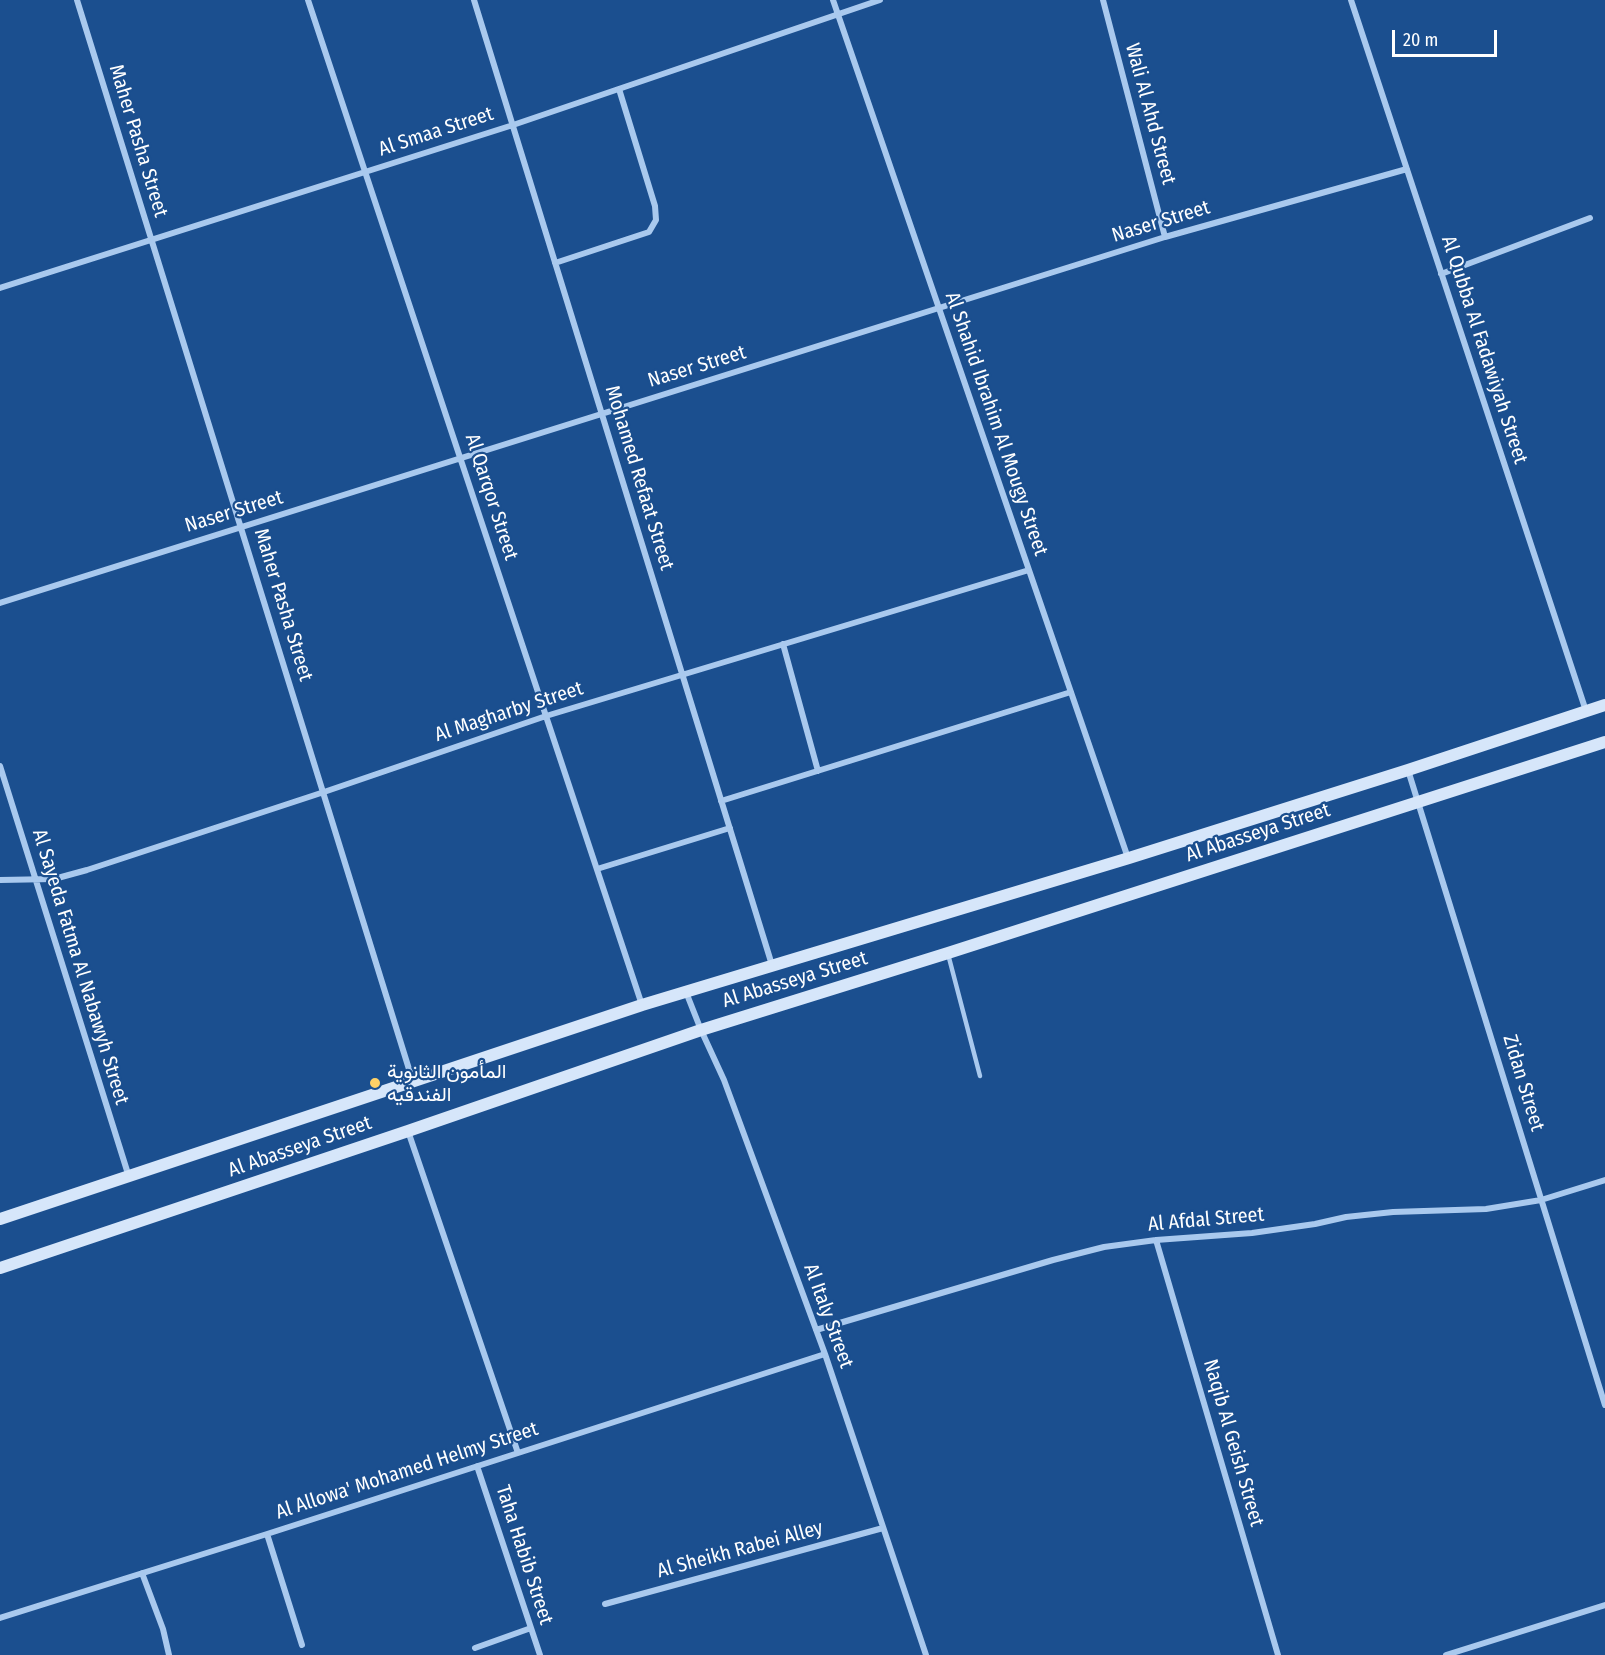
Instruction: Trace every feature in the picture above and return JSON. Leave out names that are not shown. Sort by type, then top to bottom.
[{"type":"main road","name":"Al Abasseya Street","points":[[0,1220],[642,1005],[1129,858],[1605,705]]},
{"type":"main road","name":"Al Abasseya Street","points":[[0,1268],[701,1030],[1605,742]]},
{"type":"street","name":"Maher Pasha Street","points":[[77,0],[413,1082]]},
{"type":"street","name":"Al Qarqor Street","points":[[308,0],[642,1005]]},
{"type":"street","name":"Mohamed Refaat Street","points":[[474,0],[772,965]]},
{"type":"street","name":"Al Shahid Ibrahim Al Mougy Street","points":[[833,0],[1129,858]]},
{"type":"street","name":"Al Smaa Street","points":[[0,288],[513,125],[880,0]]},
{"type":"street","name":"Wali Al Ahd Street","points":[[1103,0],[1165,237]]},
{"type":"street","name":"Al Qubba Al Fadawiyah Street","points":[[1351,0],[1586,711]]},
{"type":"street","points":[[555,263],[649,232],[656,220],[655,206],[619,88]]},
{"type":"street","name":"Naser Street","points":[[0,603],[1165,237],[1407,169]]},
{"type":"street","points":[[1441,274],[1590,218]]},
{"type":"street","name":"Al Magharby Street","points":[[0,880],[54,879],[87,870],[546,716],[1029,570]]},
{"type":"street","points":[[783,645],[818,771]]},
{"type":"street","points":[[722,801],[1071,692]]},
{"type":"street","name":"Al Sayeda Fatma Al Nabawyh Street","points":[[0,766],[129,1177]]},
{"type":"street","name":"Zidan Street","points":[[1408,770],[1605,1405]]},
{"type":"street","points":[[597,869],[730,828]]},
{"type":"street","name":"Al Italy Street","points":[[686,992],[724,1080],[825,1354],[926,1655]]},
{"type":"street","points":[[408,1131],[518,1453]]},
{"type":"street","name":"Al Afdal Street","points":[[816,1330],[1079,1253],[1130,1243],[1252,1233],[1346,1217],[1393,1212],[1486,1209],[1541,1200],[1605,1180]]},
{"type":"street","name":"Naqib Al Geish Street","points":[[1156,1240],[1278,1655]]},
{"type":"street","name":"Al Allowa' Mohamed Helmy Street","points":[[0,1618],[825,1354]]},
{"type":"street","name":"Taha Habib Street","points":[[477,1466],[540,1655]]},
{"type":"street","name":"Al Sheikh Rabei Alley","points":[[605,1604],[884,1528]]},
{"type":"street","points":[[267,1534],[302,1646]]},
{"type":"street","points":[[142,1573],[163,1629],[169,1655]]},
{"type":"street","points":[[1446,1655],[1605,1605]]},
{"type":"street","points":[[475,1648],[531,1628]]},
{"type":"lane","points":[[948,953],[980,1076]]},
{"type":"place","name":"المأمون الثانوية الفندقيه","points":[[375,1083]]}]
